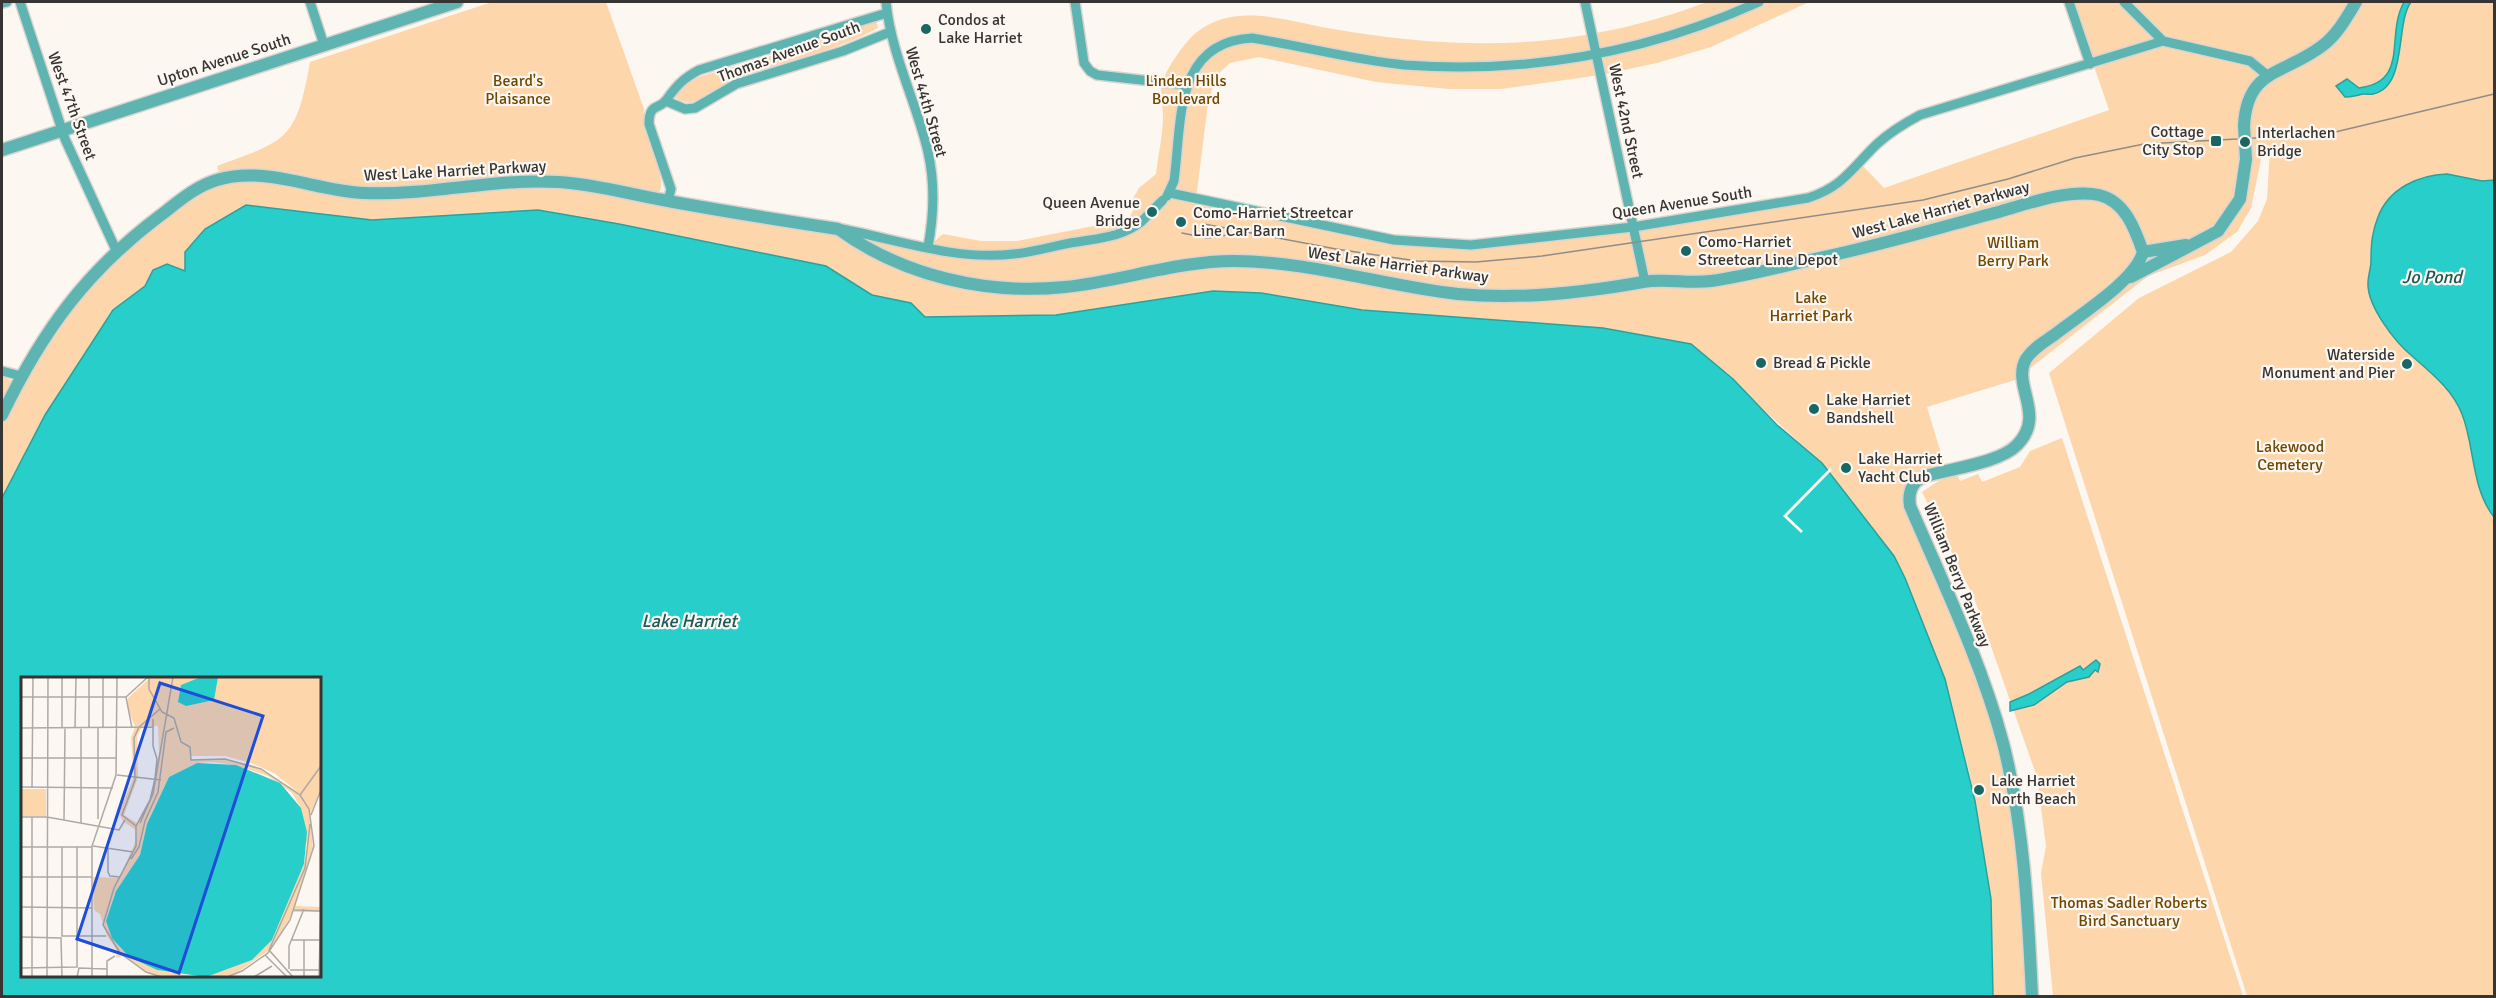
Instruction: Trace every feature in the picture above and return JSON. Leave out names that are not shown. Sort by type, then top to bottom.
[{"type":"street","points":[[2,3],[6,2]]},
{"type":"street","name":"West 47th Street","points":[[20,2],[62,130],[116,250]]},
{"type":"street","points":[[310,2],[324,45]]},
{"type":"street","name":"Upton Avenue South","points":[[2,150],[457,2]]},
{"type":"street","name":"West 44th Street","points":[[886,2],[890,32],[928,153],[933,184],[933,213],[928,247]]},
{"type":"street","points":[[1076,2],[1084,63],[1090,71],[1097,75],[1186,85]]},
{"type":"street","name":"West 42nd Street","points":[[1584,2],[1645,282]]},
{"type":"street","points":[[1166,196],[1186,85],[1196,65],[1206,53],[1220,44],[1236,39],[1252,38],[1403,64],[1447,67],[1533,64],[1596,55],[1671,37],[1760,2]]},
{"type":"street","points":[[2069,2],[2090,64]]},
{"type":"street","points":[[2124,2],[2163,41],[2250,61],[2268,75]]},
{"type":"street","name":"William Berry Parkway","points":[[2120,283],[2218,231],[2234,211],[2243,187],[2246,159],[2244,126],[2249,96],[2268,75],[2309,55],[2325,44],[2356,2]]},
{"type":"street","name":"Thomas Avenue South","points":[[668,201],[671,189],[649,124],[649,113],[654,107],[666,101],[672,90],[682,80],[699,70],[887,13]]},
{"type":"street","name":"Thomas Avenue South","points":[[666,101],[685,109],[695,108],[736,84],[843,51],[890,32]]},
{"type":"street","name":"Queen Avenue South","points":[[1166,196],[1394,240],[1433,244],[1509,242],[1633,227],[1800,200],[1823,194],[1850,175],[1877,143],[1897,127],[1920,115],[2163,41]]},
{"type":"street","name":"West Lake Harriet Parkway","points":[[2,415],[21,376],[79,289],[116,250],[201,186],[236,176],[279,179],[343,192],[382,194],[559,182],[838,229],[959,254],[1014,254],[1128,232],[1166,196]]},
{"type":"street","name":"West Lake Harriet Parkway","points":[[838,229],[859,244],[908,267],[961,283],[995,287],[1066,287],[1175,266],[1234,261],[1268,262],[1458,294],[1501,296],[1601,290],[1645,282],[1723,279],[1854,251],[2044,200],[2086,194],[2101,195],[2124,210],[2143,252]]},
{"type":"street","name":"William Berry Parkway","points":[[2032,996],[2023,864],[2014,793],[2003,742],[1964,630],[1910,506],[1909,497],[1913,484],[1923,477],[1996,456],[2016,447],[2022,440],[2030,417],[2030,404],[2022,380],[2024,363],[2032,351],[2120,283],[2136,267],[2143,252],[2193,244]]},
{"type":"street","points":[[2,371],[21,376]]},
{"type":"green space","name":"Beard's Plaisance","points":[[492,2],[606,2],[644,109],[644,118],[661,179],[661,188],[657,194],[588,182],[382,190],[252,169],[219,172],[217,166],[260,150],[285,134],[300,107],[310,62]]},
{"type":"green space","points":[[1707,2],[1809,2],[1711,47],[1657,63],[1600,75],[1501,89],[1449,89],[1376,82],[1259,57],[1230,63],[1216,76],[1208,103],[1196,199],[1357,232],[1471,245],[1808,199],[1860,163],[1884,188],[2109,110],[2072,2],[2494,2],[2494,996],[2247,996],[2049,373],[2139,298],[2231,252],[2258,221],[2267,199],[2270,149],[2263,150],[2251,208],[2237,232],[2205,255],[2148,276],[2015,380],[1927,407],[1946,470],[1910,491],[1964,630],[2014,793],[2032,996],[1993,996],[1991,899],[1970,776],[1945,679],[1894,556],[1822,463],[1691,344],[1603,328],[1362,310],[1261,293],[1213,291],[1056,315],[925,317],[911,303],[872,295],[826,266],[538,210],[372,220],[246,205],[205,229],[185,252],[185,271],[167,264],[153,270],[145,286],[113,310],[2,498],[2,376],[21,386],[69,312],[117,254],[203,190],[236,176],[333,190],[536,182],[928,247],[943,234],[981,241],[1017,241],[1129,219],[1134,208],[1131,202],[1139,188],[1156,174],[1162,130],[1161,92],[1164,78],[1176,56],[1197,32],[1229,17],[1264,16],[1333,29],[1430,41],[1522,42],[1568,38],[1613,30],[1660,18]]},
{"type":"green space","points":[[876,20],[878,28],[861,37],[752,73],[727,83],[698,100],[683,102],[676,98],[678,91],[695,78],[805,46]]},
{"type":"green space","name":"Thomas Sadler Roberts Bird Sanctuary","points":[[2062,438],[2243,996],[2053,996],[2041,873],[2046,846],[2037,777],[1974,598],[1922,492],[1940,480],[1957,474],[1960,481],[1978,474],[1982,482],[2020,467],[2030,451]]},
{"type":"water","points":[[2404,2],[2411,2],[2406,12],[2396,67],[2391,80],[2384,89],[2373,94],[2345,97],[2336,86],[2347,79],[2359,88],[2375,84],[2385,77],[2391,67],[2396,29]]},
{"type":"water","name":"Jo Pond","points":[[2447,174],[2482,181],[2494,180],[2494,517],[2481,493],[2466,427],[2458,405],[2440,382],[2390,333],[2377,313],[2369,292],[2372,238],[2383,207],[2389,198],[2406,185],[2426,177]]},
{"type":"water","name":"Lake Harriet","points":[[246,205],[372,220],[538,210],[826,266],[872,295],[911,303],[925,317],[1056,315],[1213,291],[1261,293],[1362,310],[1603,328],[1691,344],[1733,379],[1777,425],[1822,463],[1894,556],[1905,578],[1945,679],[1975,801],[1991,899],[1993,996],[2,996],[2,498],[45,415],[113,310],[145,286],[153,270],[167,264],[185,271],[185,252],[205,229]]},
{"type":"water","points":[[2096,660],[2100,664],[2098,672],[2095,670],[2089,677],[2067,682],[2034,705],[2010,711],[2010,702],[2080,666],[2083,670]]},
{"type":"pier","points":[[1830,468],[1832,470],[1787,516],[1803,531],[1801,533],[1783,516]]},
{"type":"tram line","points":[[1204,224],[1336,249],[1417,261],[1476,262],[1542,256],[1923,200],[2008,179],[2075,158],[2144,144],[2327,134],[2494,94]]},
{"type":"tram line","points":[[1182,233],[1207,238],[1227,235]]},
{"type":"place","name":"Condos at Lake Harriet","points":[[926,29]]},
{"type":"place","name":"Cottage City Stop","points":[[2216,141]]},
{"type":"place","name":"Interlachen Bridge","points":[[2245,142]]},
{"type":"place","name":"Queen Avenue Bridge","points":[[1152,212]]},
{"type":"place","name":"Como-Harriet Streetcar Line Car Barn","points":[[1181,222]]},
{"type":"place","name":"Como-Harriet Streetcar Line Depot","points":[[1686,251]]},
{"type":"place","name":"Bread & Pickle","points":[[1761,363]]},
{"type":"place","name":"Waterside Monument and Pier","points":[[2407,364]]},
{"type":"place","name":"Lake Harriet Bandshell","points":[[1814,409]]},
{"type":"place","name":"Lake Harriet Yacht Club","points":[[1846,468]]},
{"type":"place","name":"Lake Harriet North Beach","points":[[1979,790]]},
{"type":"park label","name":"Linden Hills Boulevard","points":[[1186,90]]},
{"type":"park label","name":"William Berry Park","points":[[2013,252]]},
{"type":"park label","name":"Lake Harriet Park","points":[[1811,307]]},
{"type":"park label","name":"Lakewood Cemetery","points":[[2290,456]]}]
